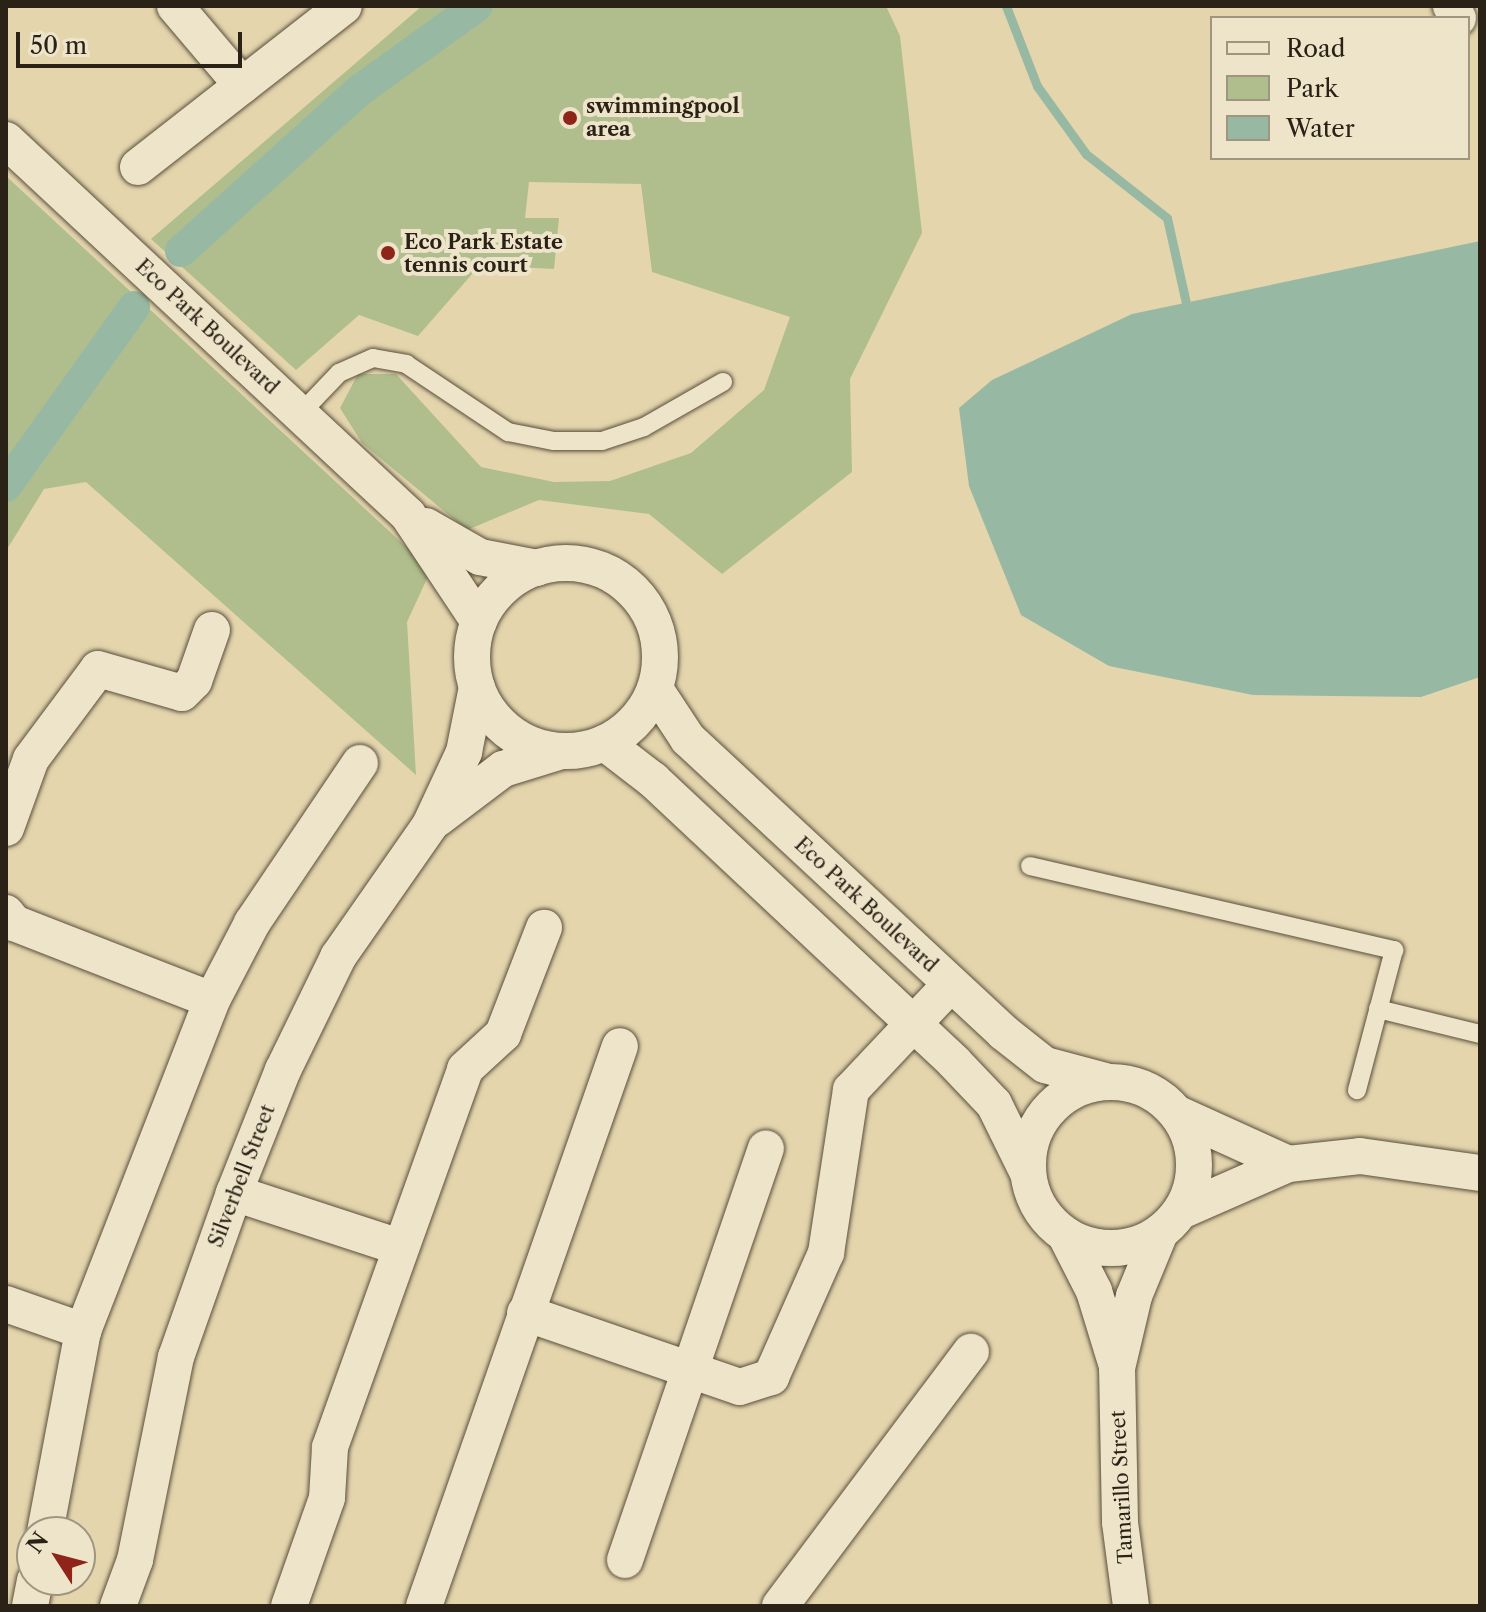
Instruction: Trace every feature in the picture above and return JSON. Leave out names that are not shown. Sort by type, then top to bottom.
[{"type":"street","points":[[175,6],[242,85]]},
{"type":"street","points":[[138,167],[344,6]]},
{"type":"street","name":"Eco Park Boulevard","points":[[6,140],[408,515],[480,557],[537,568]]},
{"type":"street","name":"Eco Park Boulevard","points":[[408,515],[479,622]]},
{"type":"street","points":[[596,567],[633,592],[657,630],[655,689],[635,721],[605,743],[561,751],[509,732],[477,687],[472,654],[479,622],[513,580],[537,568],[596,567]]},
{"type":"street","points":[[6,828],[31,759],[98,669],[182,693],[194,681],[212,630]]},
{"type":"street","name":"Silverbell Street","points":[[118,1606],[135,1560],[176,1357],[234,1193],[283,1070],[338,957],[430,825],[470,734],[477,687]]},
{"type":"street","name":"Eco Park Boulevard","points":[[655,689],[688,739],[950,985],[1045,1065],[1105,1081]]},
{"type":"street","points":[[605,743],[653,780],[915,1025],[994,1104],[1027,1171],[1039,1208],[1066,1236],[1113,1249],[1288,1164],[1360,1156],[1480,1173]]},
{"type":"street","name":"Silverbell Street","points":[[430,825],[503,769],[561,751]]},
{"type":"street","points":[[48,1516],[83,1331],[212,1000],[252,923],[360,763]]},
{"type":"street","points":[[9,927],[212,1000]]},
{"type":"street","points":[[289,1606],[327,1498],[330,1447],[465,1069],[503,1034],[544,928]]},
{"type":"street","points":[[525,1313],[740,1387],[771,1377],[829,1244],[851,1090],[950,985]]},
{"type":"street","points":[[424,1606],[620,1046]]},
{"type":"street","points":[[1027,1171],[1031,1138],[1048,1110],[1074,1090],[1105,1081],[1133,1084],[1178,1114],[1288,1164]]},
{"type":"street","points":[[1171,1222],[1195,1162],[1178,1114]]},
{"type":"street","points":[[625,1560],[688,1367],[766,1149]]},
{"type":"street","points":[[234,1193],[399,1247]]},
{"type":"street","name":"Tamarillo Street","points":[[1131,1606],[1120,1522],[1117,1368],[1134,1296],[1171,1222]]},
{"type":"street","name":"Tamarillo Street","points":[[1066,1236],[1094,1291],[1117,1368]]},
{"type":"street","points":[[6,1304],[83,1331]]},
{"type":"street","points":[[780,1606],[971,1352]]},
{"type":"street","name":"Silverbell Street","points":[[135,1560],[143,1606]]},
{"type":"lane","points":[[300,414],[339,373],[373,358],[406,364],[508,432],[554,441],[602,441],[644,427],[723,382]]},
{"type":"lane","points":[[1030,866],[1394,950],[1357,1090]]},
{"type":"lane","points":[[1378,1009],[1480,1034]]},
{"type":"green space","points":[[422,6],[886,6],[900,36],[922,233],[850,379],[852,472],[722,574],[649,514],[539,500],[467,530],[362,443],[340,408],[358,374],[396,374],[481,467],[554,482],[610,481],[691,453],[764,390],[790,317],[652,272],[641,184],[529,182],[525,218],[559,218],[554,269],[480,265],[418,336],[359,315],[296,370],[151,239]]},
{"type":"green space","points":[[6,176],[431,570],[407,622],[416,775],[86,482],[44,489],[6,551]]},
{"type":"water","points":[[1480,241],[1480,677],[1421,697],[1253,695],[1109,666],[1021,615],[969,486],[959,408],[992,380],[1132,314]]},
{"type":"waterway","points":[[181,251],[360,90],[477,6]]},
{"type":"waterway","points":[[1006,6],[1037,86],[1086,154],[1167,218],[1188,312]]},
{"type":"waterway","points":[[6,486],[134,307]]},
{"type":"place","name":"swimmingpool area","points":[[570,118]]},
{"type":"place","name":"Eco Park Estate tennis court","points":[[388,253]]}]
